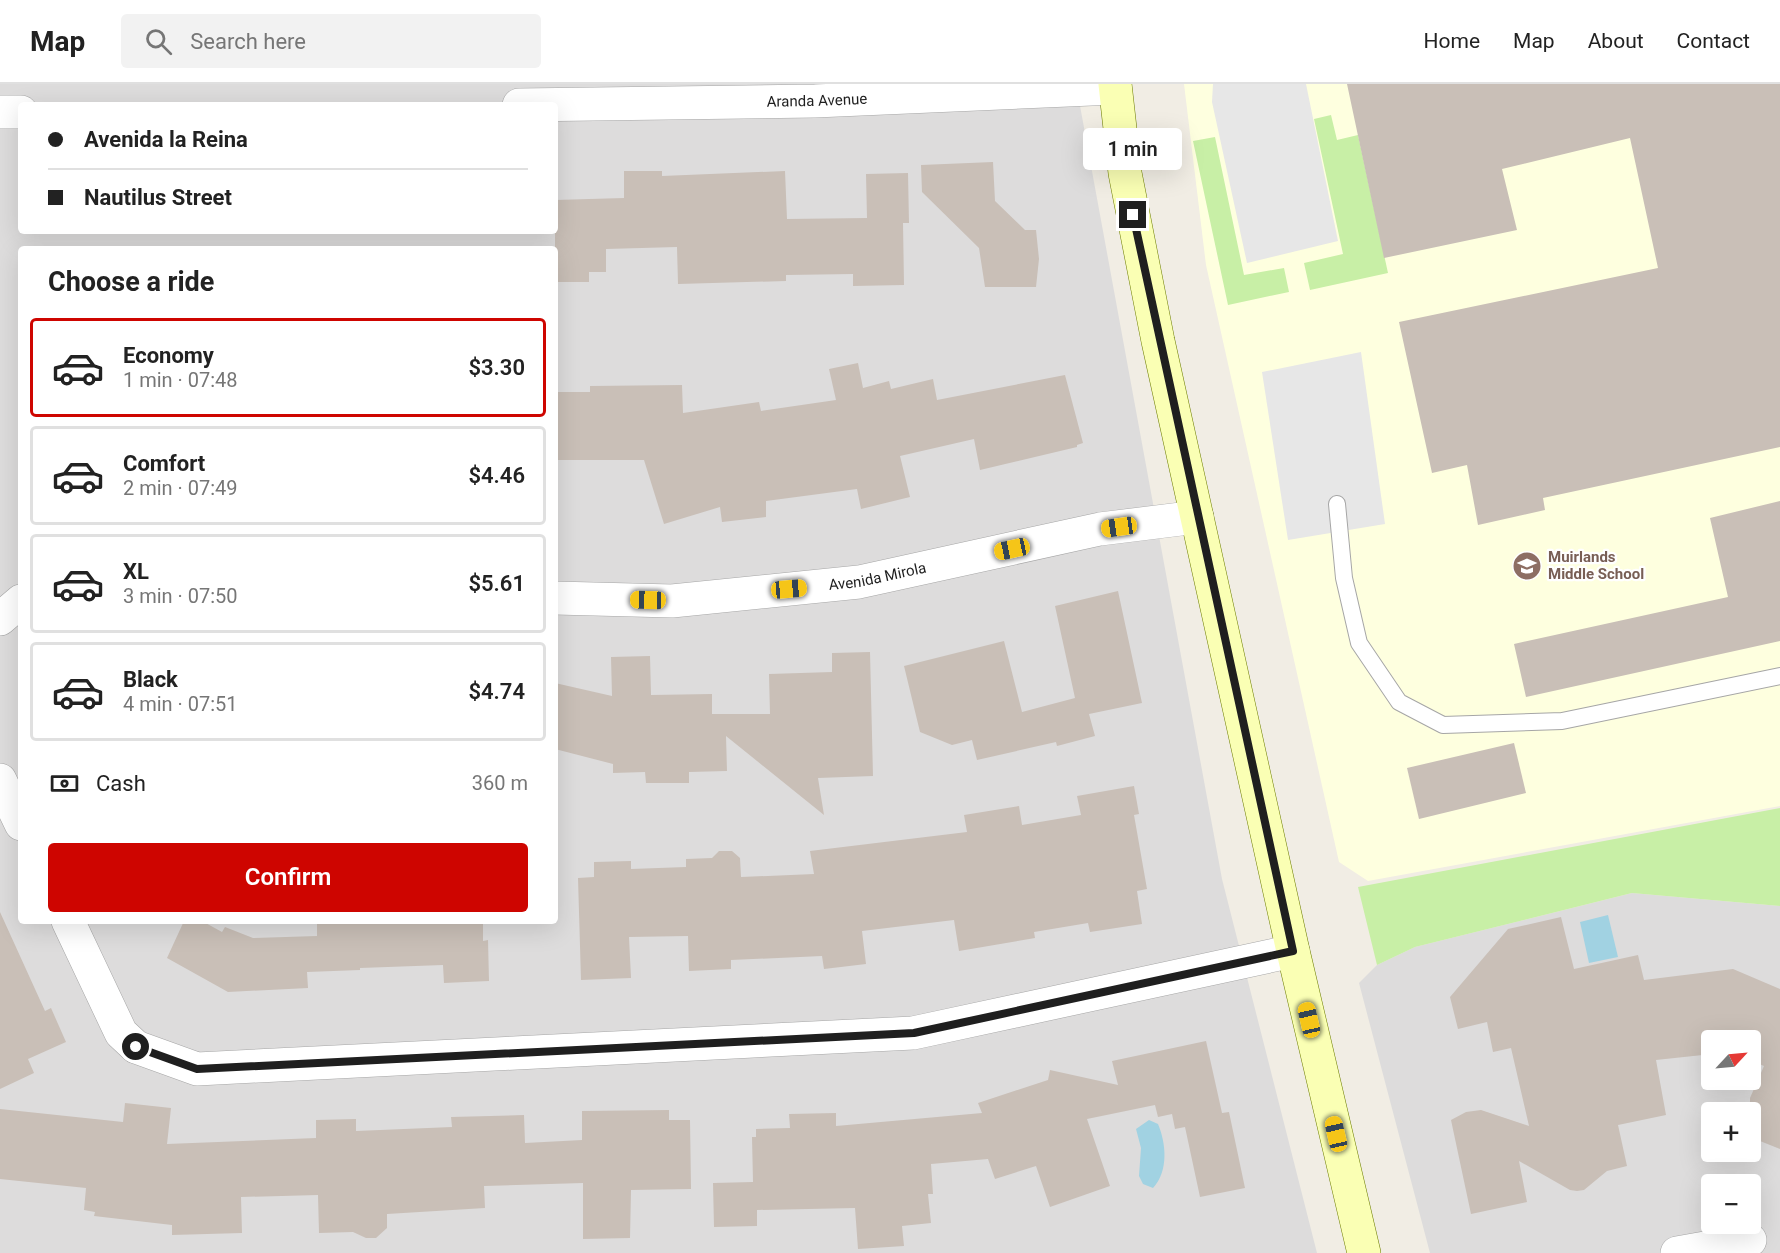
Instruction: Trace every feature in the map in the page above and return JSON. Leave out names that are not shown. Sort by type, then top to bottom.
[{"type":"main road","points":[[1115,86],[1125,173],[1197,517],[1293,951],[1364,1253]]},
{"type":"street","name":"Aranda Avenue","points":[[558,103],[814,92],[1115,86]]},
{"type":"street","points":[[0,112],[18,112]]},
{"type":"street","name":"Avenida Mirola","points":[[558,598],[672,601],[859,582],[1100,529],[1197,517]]},
{"type":"street","points":[[0,619],[18,604]]},
{"type":"street","points":[[0,780],[18,818]]},
{"type":"street","points":[[69,924],[121,1033],[136,1047],[197,1069],[914,1033],[1293,951]]},
{"type":"street","points":[[1677,1253],[1750,1240]]},
{"type":"lane","points":[[1337,504],[1344,578],[1359,643],[1399,702],[1443,725],[1562,721],[1780,676]]},
{"type":"shaded area","points":[[0,84],[1076,84],[1222,879],[1317,1253],[0,1253]]},
{"type":"shaded area","name":"Muirlands Middle School","points":[[1184,84],[1780,84],[1780,806],[1368,881],[1339,862],[1206,265]]},
{"type":"shaded area","points":[[1213,84],[1306,84],[1338,241],[1247,263],[1212,102]]},
{"type":"shaded area","points":[[1361,352],[1385,524],[1288,540],[1262,372]]},
{"type":"shaded area","points":[[1632,893],[1780,906],[1780,1253],[1430,1253],[1359,983],[1377,965],[1415,947]]},
{"type":"green space","points":[[1331,115],[1337,140],[1358,135],[1388,273],[1310,290],[1304,263],[1343,254],[1314,119]]},
{"type":"green space","points":[[1215,137],[1244,275],[1284,268],[1289,292],[1228,305],[1193,141]]},
{"type":"green space","points":[[1780,808],[1780,906],[1632,893],[1415,947],[1377,965],[1358,887]]},
{"type":"water","points":[[1608,915],[1618,957],[1589,963],[1580,922]]},
{"type":"water","points":[[1149,1120],[1158,1124],[1164,1148],[1162,1174],[1153,1188],[1143,1184],[1139,1176],[1141,1148],[1136,1129]]},
{"type":"building","points":[[1347,84],[1780,84],[1780,447],[1543,498],[1545,510],[1478,525],[1467,465],[1432,473],[1399,322],[1658,268],[1630,138],[1502,169],[1517,230],[1384,258]]},
{"type":"building","points":[[993,162],[995,201],[1025,230],[1036,230],[1039,259],[1036,287],[985,287],[979,248],[922,192],[921,165]]},
{"type":"building","points":[[624,171],[662,171],[662,176],[785,171],[787,219],[867,218],[866,174],[908,173],[909,223],[903,223],[904,285],[853,286],[853,274],[786,275],[786,281],[678,284],[677,247],[606,249],[606,272],[589,272],[589,282],[558,282],[558,246],[555,246],[555,234],[558,234],[558,200],[624,198]]},
{"type":"building","points":[[858,363],[863,388],[889,381],[891,389],[933,379],[937,400],[1065,375],[1083,443],[1077,447],[980,470],[974,439],[900,456],[910,497],[861,509],[857,489],[766,501],[766,517],[722,522],[720,507],[664,524],[644,460],[558,460],[558,392],[590,392],[590,386],[682,385],[683,413],[759,402],[761,411],[836,400],[829,369]]},
{"type":"building","points":[[1780,501],[1780,641],[1526,697],[1514,644],[1728,597],[1710,518]]},
{"type":"building","points":[[1118,591],[1142,703],[1089,714],[1095,736],[1057,746],[1056,742],[977,760],[972,740],[952,745],[920,732],[904,666],[1004,641],[1022,712],[1075,698],[1055,606]]},
{"type":"building","points":[[870,652],[873,776],[818,778],[824,815],[726,736],[727,771],[689,772],[689,783],[646,783],[645,772],[613,773],[613,764],[558,750],[558,684],[612,696],[611,657],[650,656],[651,695],[712,694],[712,714],[770,714],[769,674],[832,672],[832,653]]},
{"type":"building","points":[[1514,743],[1526,793],[1419,819],[1407,768]]},
{"type":"building","points":[[1134,786],[1139,814],[1134,815],[1147,889],[1137,891],[1142,924],[1090,932],[1088,923],[1034,932],[1035,938],[959,951],[954,920],[862,931],[866,964],[824,969],[822,956],[731,960],[731,969],[689,971],[688,936],[629,937],[631,978],[581,980],[578,878],[594,877],[594,862],[631,861],[631,869],[686,867],[686,859],[712,858],[719,851],[732,851],[740,858],[741,877],[814,874],[810,851],[967,832],[964,815],[1019,806],[1022,825],[1081,815],[1077,796]]},
{"type":"building","points":[[0,912],[45,1011],[51,1008],[66,1042],[28,1059],[34,1073],[0,1089]]},
{"type":"building","points":[[1561,917],[1574,969],[1638,955],[1644,980],[1733,969],[1780,989],[1780,1149],[1761,1141],[1761,1102],[1750,1102],[1754,1090],[1761,1090],[1761,1073],[1764,1066],[1761,1065],[1761,1030],[1701,1030],[1701,1055],[1656,1060],[1666,1115],[1618,1125],[1627,1166],[1607,1171],[1584,1190],[1577,1191],[1570,1190],[1519,1161],[1527,1202],[1471,1214],[1451,1120],[1466,1112],[1481,1110],[1529,1126],[1511,1048],[1493,1052],[1487,1022],[1458,1029],[1450,997],[1508,929]]},
{"type":"building","points":[[183,924],[207,924],[222,932],[225,927],[253,938],[317,936],[317,924],[483,924],[483,941],[488,940],[489,981],[444,983],[443,965],[360,968],[360,970],[307,972],[308,988],[228,992],[167,958]]},
{"type":"building","points":[[1206,1041],[1222,1113],[1229,1112],[1245,1188],[1200,1197],[1185,1127],[1175,1129],[1172,1114],[1158,1117],[1155,1105],[1087,1119],[1110,1186],[1050,1207],[1036,1166],[995,1179],[988,1159],[931,1164],[933,1194],[928,1194],[931,1223],[902,1226],[904,1246],[858,1249],[855,1208],[757,1210],[757,1226],[714,1227],[713,1183],[753,1182],[752,1137],[756,1137],[756,1129],[790,1128],[789,1114],[836,1113],[836,1126],[982,1113],[978,1103],[1048,1080],[1050,1070],[1118,1085],[1112,1061]]},
{"type":"building","points":[[125,1103],[171,1108],[167,1144],[316,1138],[316,1120],[356,1119],[356,1131],[452,1127],[451,1117],[524,1115],[525,1143],[582,1140],[582,1111],[669,1110],[669,1120],[690,1120],[691,1189],[631,1190],[630,1238],[583,1239],[583,1183],[484,1186],[485,1208],[387,1214],[387,1228],[376,1238],[366,1238],[353,1232],[319,1233],[318,1195],[241,1197],[242,1233],[172,1235],[172,1225],[94,1216],[95,1212],[84,1210],[86,1188],[0,1179],[0,1109],[123,1122]]},
{"type":"place","name":"Muirlands Middle School","points":[[1527,566]]},
{"type":"route","points":[[136,1047],[197,1069],[914,1033],[1293,951],[1158,341],[1133,215]]}]
